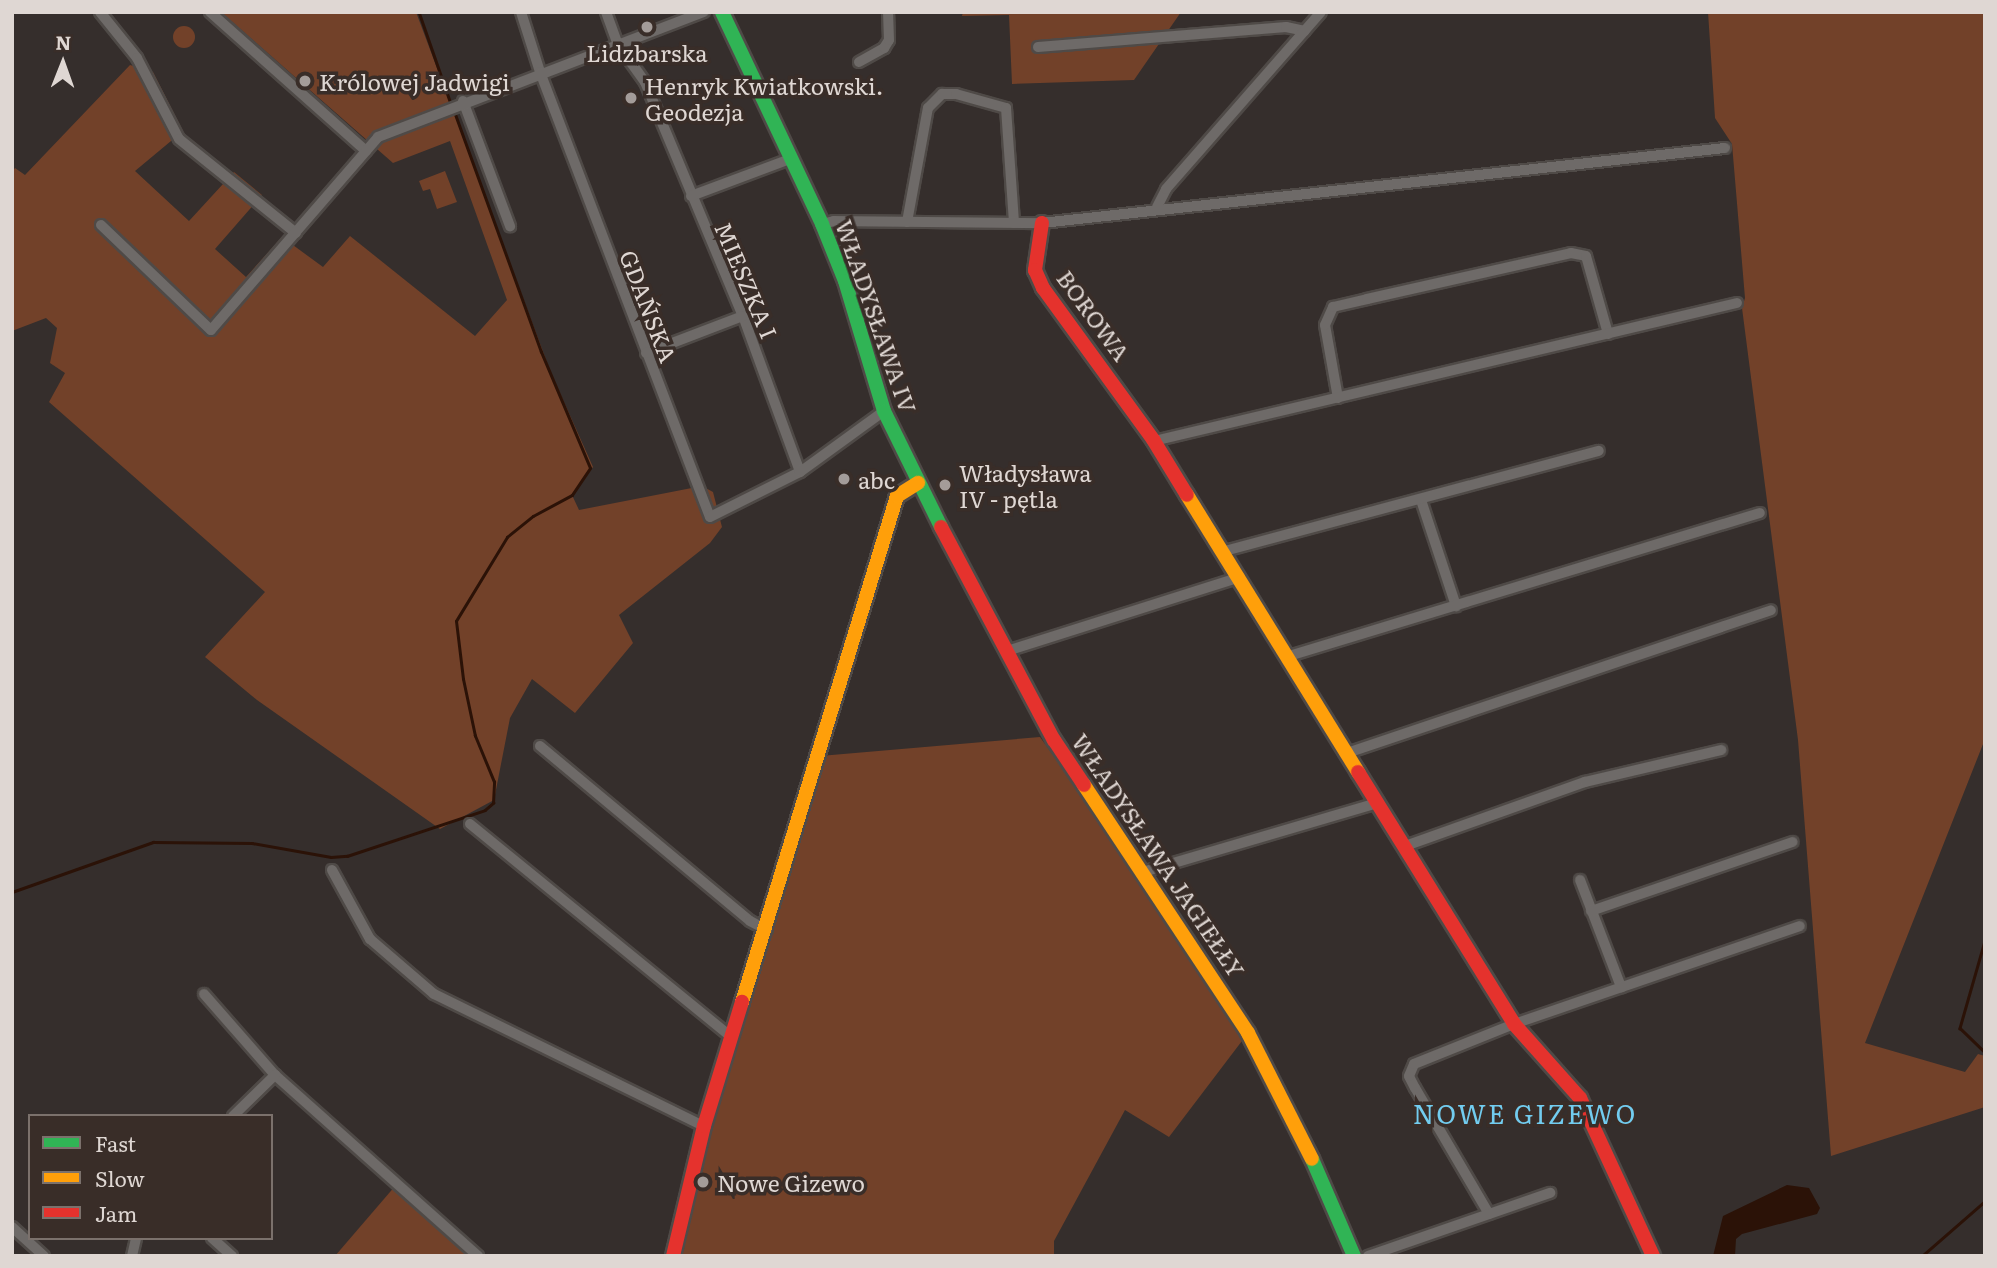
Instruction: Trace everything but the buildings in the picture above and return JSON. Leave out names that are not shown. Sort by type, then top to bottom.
[{"type":"street","points":[[100,12],[137,58],[179,139],[296,233]]},
{"type":"street","points":[[209,12],[366,151]]},
{"type":"street","name":"GDAŃSKA","points":[[522,12],[540,72],[710,517],[800,472]]},
{"type":"street","name":"MIESZKA I","points":[[606,12],[617,43],[645,82],[743,316],[800,472]]},
{"type":"street","points":[[101,225],[211,330],[366,151],[390,130],[704,12]]},
{"type":"street","name":"WŁADYSŁAWA IV","points":[[722,12],[822,224],[845,281],[884,411],[918,483]]},
{"type":"street","points":[[859,62],[884,48],[889,40],[888,12]]},
{"type":"street","points":[[1157,207],[1166,189],[1321,12]]},
{"type":"street","points":[[1038,47],[1286,27],[1305,31]]},
{"type":"street","points":[[906,222],[928,108],[942,94],[956,94],[1006,108],[1014,223]]},
{"type":"street","points":[[463,101],[510,226]]},
{"type":"street","points":[[822,224],[1042,223],[1157,207],[1725,148]]},
{"type":"street","points":[[691,196],[790,159]]},
{"type":"street","name":"BOROWA","points":[[1042,223],[1035,270],[1043,288],[1154,442],[1221,552],[1240,577],[1350,752],[1378,803],[1514,1024],[1580,1098],[1653,1256]]},
{"type":"street","points":[[1338,398],[1325,325],[1333,307],[1571,253],[1586,256],[1608,334]]},
{"type":"street","points":[[1154,442],[1737,303]]},
{"type":"street","points":[[646,353],[743,316]]},
{"type":"street","points":[[800,472],[884,411]]},
{"type":"street","points":[[1221,552],[1599,451]]},
{"type":"street","points":[[673,1256],[704,1126],[767,930],[897,495],[918,483]]},
{"type":"street","name":"WŁADYSŁAWA JAGIEŁŁY","points":[[918,483],[1054,740],[1248,1033],[1318,1171],[1354,1256]]},
{"type":"street","points":[[1421,500],[1456,606]]},
{"type":"street","points":[[1289,656],[1760,513]]},
{"type":"street","points":[[1007,651],[1240,577]]},
{"type":"street","points":[[1350,752],[1771,610]]},
{"type":"street","points":[[540,746],[750,921],[767,930]]},
{"type":"street","points":[[1405,846],[1585,782],[1721,750]]},
{"type":"street","points":[[1143,872],[1378,803]]},
{"type":"street","points":[[470,824],[731,1037]]},
{"type":"street","points":[[1591,911],[1793,842]]},
{"type":"street","points":[[332,870],[370,939],[434,994],[704,1126]]},
{"type":"street","points":[[1580,880],[1621,987]]},
{"type":"street","points":[[1489,1214],[1409,1076],[1414,1064],[1514,1024],[1800,926]]},
{"type":"street","points":[[204,994],[275,1075],[478,1256]]},
{"type":"street","points":[[235,1114],[275,1075]]},
{"type":"street","points":[[1368,1256],[1550,1193]]},
{"type":"street","points":[[12,1227],[44,1256]]},
{"type":"street","points":[[214,1240],[232,1256]]},
{"type":"shaded area","points":[[221,12],[416,12],[551,373],[593,467],[572,495],[579,510],[702,486],[713,492],[722,527],[710,543],[619,615],[633,643],[575,713],[532,679],[510,718],[494,800],[440,829],[257,700],[205,657],[265,592],[49,402],[65,373],[50,363],[57,328],[46,318],[12,331],[12,172],[15,168],[25,175],[130,65],[153,72],[183,131],[135,171],[189,221],[234,172],[262,195],[215,249],[246,277],[282,237],[323,267],[350,236],[475,336],[507,300],[450,141],[393,163]]},
{"type":"shaded area","points":[[963,12],[1181,12],[1134,80],[1012,84],[1009,15],[962,16]]},
{"type":"shaded area","points":[[1708,12],[1985,12],[1985,739],[1865,1043],[1965,1072],[1978,1054],[1985,1056],[1985,1107],[1831,1156],[1798,740],[1742,308],[1745,298],[1732,144],[1715,118]]},
{"type":"shaded area","points":[[184,26],[192,29],[195,37],[192,45],[184,48],[176,45],[173,37],[176,29]]},
{"type":"shaded area","points":[[445,171],[457,202],[437,209],[430,189],[423,191],[419,181]]},
{"type":"shaded area","points":[[1040,737],[1224,993],[1248,1033],[1169,1137],[1125,1110],[1054,1241],[1054,1256],[678,1256],[704,1126],[820,756]]},
{"type":"shaded area","points":[[396,1185],[475,1256],[335,1256]]},
{"type":"shaded area","points":[[1787,1185],[1809,1188],[1820,1208],[1817,1214],[1742,1234],[1736,1239],[1735,1256],[1713,1256],[1723,1216]]},
{"type":"waterway","points":[[419,12],[450,101]]},
{"type":"waterway","points":[[12,892],[153,842],[252,843],[331,857],[347,856],[485,810],[493,803],[494,782],[475,736],[463,679],[456,621],[507,537],[533,516],[572,495],[590,468],[541,352],[455,115]]},
{"type":"waterway","points":[[1985,941],[1960,1028],[1985,1052]]},
{"type":"waterway","points":[[1922,1256],[1985,1201]]},
{"type":"traffic: fast","points":[[722,12],[822,224],[845,281],[884,411],[941,527]]},
{"type":"traffic: fast","points":[[1312,1159],[1354,1256]]},
{"type":"traffic: slow","points":[[742,1002],[897,496],[918,483]]},
{"type":"traffic: slow","points":[[1187,495],[1358,772]]},
{"type":"traffic: slow","points":[[1084,785],[1248,1033],[1312,1159]]},
{"type":"traffic: jam","points":[[1042,223],[1035,270],[1043,288],[1154,441],[1187,495]]},
{"type":"traffic: jam","points":[[941,527],[1054,740],[1084,785]]},
{"type":"traffic: jam","points":[[1358,772],[1514,1024],[1580,1098],[1653,1256]]},
{"type":"traffic: jam","points":[[673,1256],[704,1126],[742,1002]]},
{"type":"place","name":"Lidzbarska","points":[[647,27]]},
{"type":"place","name":"Królowej Jadwigi","points":[[305,81]]},
{"type":"place","name":"Henryk Kwiatkowski. Geodezja","points":[[631,98]]},
{"type":"place","name":"abc","points":[[844,479]]},
{"type":"place","name":"Władysława IV - pętla","points":[[945,485]]},
{"type":"place","name":"Nowe Gizewo","points":[[703,1182]]},
{"type":"district","name":"NOWE GIZEWO","points":[[1525,1113]]}]
